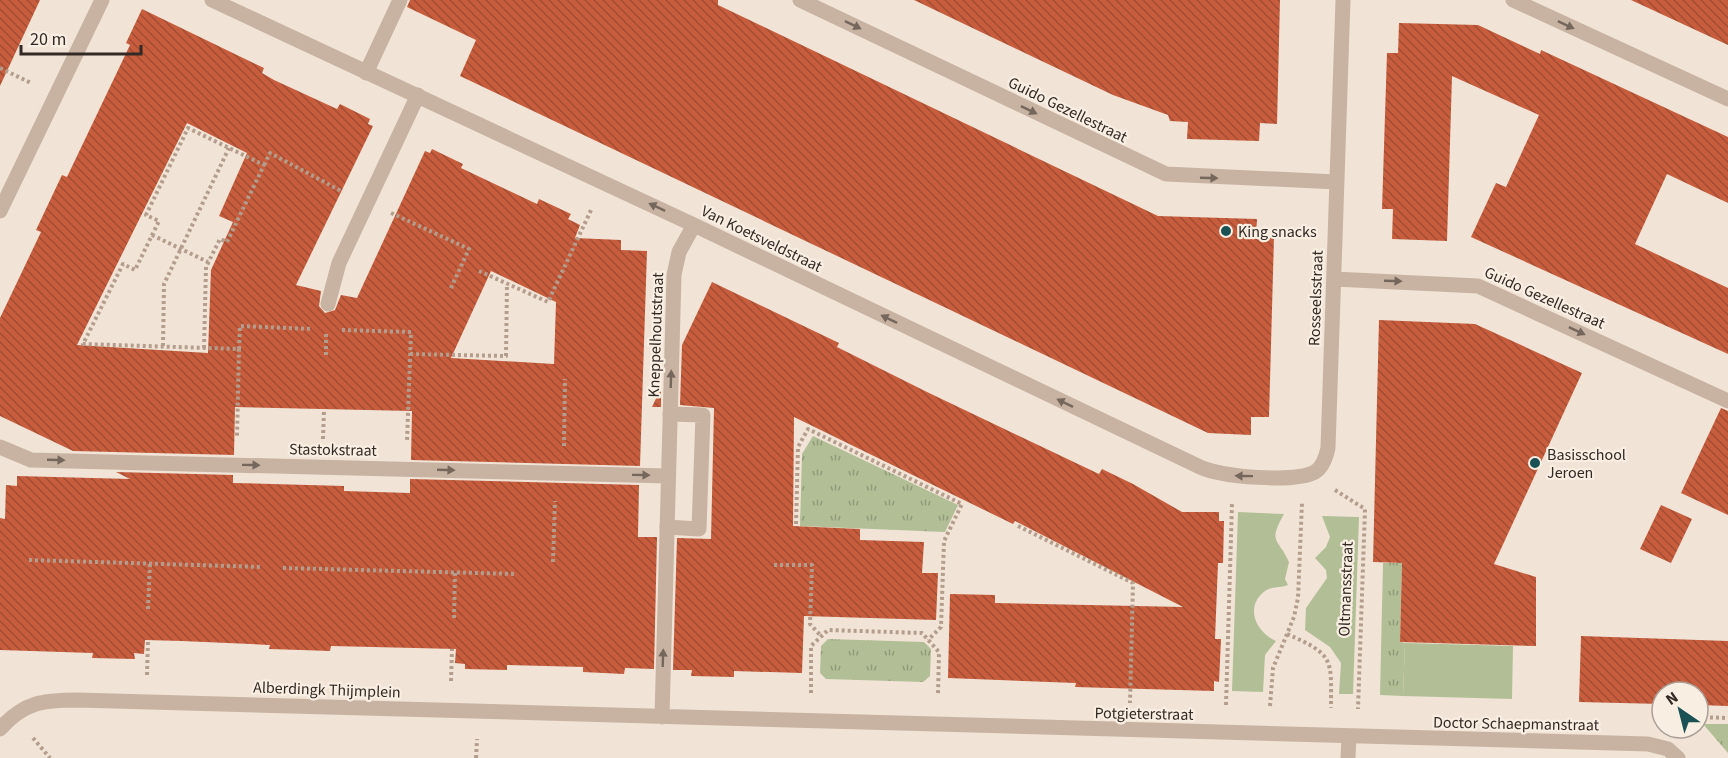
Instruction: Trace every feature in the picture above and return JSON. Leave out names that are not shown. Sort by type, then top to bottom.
[{"type":"street","points":[[0,211],[102,0]]},
{"type":"street","name":"Van Koetsveldstraat","points":[[212,0],[694,225],[1200,467],[1233,476],[1306,475]]},
{"type":"street","points":[[366,73],[400,0]]},
{"type":"street","name":"Guido Gezellestraat","points":[[800,0],[1166,174],[1337,182]]},
{"type":"street","name":"Rosseelsstraat","points":[[1306,475],[1322,465],[1328,448],[1343,0]]},
{"type":"street","points":[[1513,0],[1728,99]]},
{"type":"street","points":[[327,304],[339,263],[418,95]]},
{"type":"street","name":"Kneppelhoutstraat","points":[[662,717],[675,270],[679,252],[694,225]]},
{"type":"street","name":"Guido Gezellestraat","points":[[1334,279],[1458,283],[1481,287],[1728,401]]},
{"type":"street","name":"Kneppelhoutstraat","points":[[667,527],[699,529],[703,427],[703,415],[670,414]]},
{"type":"street","name":"Stastokstraat","points":[[0,447],[31,459],[668,476]]},
{"type":"street","name":"Alberdingk Thijmplein","points":[[0,729],[16,712],[25,707],[43,702],[68,700],[662,717]]},
{"type":"street","name":"Potgieterstraat","points":[[662,717],[1353,736]]},
{"type":"street","points":[[1348,758],[1353,736]]},
{"type":"street","name":"Doctor Schaepmanstraat","points":[[1353,736],[1648,744],[1668,749],[1678,758]]},
{"type":"path","points":[[0,68],[6,71]]},
{"type":"path","points":[[239,349],[83,344],[123,264],[135,270],[152,236],[159,221],[146,214],[188,128],[264,165]]},
{"type":"path","points":[[163,346],[164,284],[229,148]]},
{"type":"path","points":[[204,348],[208,262],[220,239],[227,242],[270,153],[349,195]]},
{"type":"path","points":[[388,212],[469,249],[450,290]]},
{"type":"path","points":[[479,271],[548,302],[586,222]]},
{"type":"path","points":[[152,236],[208,262]]},
{"type":"path","points":[[410,354],[506,356],[507,284]]},
{"type":"path","points":[[238,405],[240,326],[313,329]]},
{"type":"path","points":[[339,330],[411,332],[408,410]]},
{"type":"path","points":[[564,444],[565,379]]},
{"type":"path","points":[[796,524],[798,447],[808,429],[963,504],[944,541],[941,627],[928,640]]},
{"type":"path","points":[[1269,734],[1273,668],[1294,617],[1300,587],[1306,475]]},
{"type":"path","name":"Oltmansstraat","points":[[1306,475],[1365,509],[1353,736]]},
{"type":"path","points":[[1225,733],[1233,476]]},
{"type":"path","points":[[553,562],[555,492]]},
{"type":"path","points":[[1018,526],[1133,584],[1131,689]]},
{"type":"path","points":[[29,560],[263,567]]},
{"type":"path","points":[[148,609],[150,563]]},
{"type":"path","points":[[774,565],[812,565],[810,624],[821,636]]},
{"type":"path","points":[[283,568],[517,574]]},
{"type":"path","points":[[453,618],[455,573]]},
{"type":"path","points":[[810,721],[812,646],[828,630],[922,633],[939,652],[937,725]]},
{"type":"path","points":[[1287,634],[1316,647],[1330,663],[1330,736]]},
{"type":"path","points":[[1710,717],[1728,718]]},
{"type":"green space","points":[[813,436],[958,505],[945,532],[800,526],[802,454]]},
{"type":"green space","points":[[1238,512],[1284,514],[1275,536],[1289,562],[1285,579],[1288,585],[1265,591],[1255,604],[1254,611],[1255,619],[1263,632],[1276,641],[1265,655],[1263,692],[1232,691]]},
{"type":"green space","points":[[1322,516],[1359,517],[1353,694],[1339,694],[1341,663],[1330,647],[1305,630],[1306,608],[1327,578],[1326,570],[1315,558],[1326,547],[1330,537]]},
{"type":"green space","points":[[1383,563],[1402,563],[1400,642],[1405,643],[1403,696],[1380,695]]},
{"type":"green space","points":[[828,639],[924,642],[931,649],[930,676],[923,682],[826,679],[820,673],[821,646]]},
{"type":"green space","points":[[1405,643],[1513,646],[1512,699],[1403,696]]},
{"type":"green space","points":[[1710,724],[1728,724],[1728,753],[1710,732]]},
{"type":"building","points":[[0,0],[40,0],[0,86]]},
{"type":"building","points":[[410,0],[718,0],[718,5],[1158,216],[1257,219],[1256,236],[1274,237],[1269,417],[1251,417],[1251,435],[1208,433],[460,76],[476,40],[407,7]]},
{"type":"building","points":[[914,0],[1280,0],[1277,124],[1260,123],[1259,141],[1187,139],[1188,122],[1170,121],[1168,115],[1113,95]]},
{"type":"building","points":[[1631,0],[1728,0],[1728,45]]},
{"type":"building","points":[[142,9],[264,68],[262,73],[274,80],[337,109],[340,104],[370,119],[368,124],[373,126],[296,285],[321,291],[319,306],[325,313],[335,310],[341,295],[357,298],[425,151],[430,153],[432,149],[463,164],[461,168],[537,204],[539,199],[571,214],[568,219],[580,225],[575,238],[621,240],[621,250],[647,251],[640,466],[411,460],[412,411],[235,407],[234,455],[73,451],[0,416],[0,318],[41,232],[36,230],[62,175],[67,177],[130,45],[126,43]],"holes":[[[187,123],[247,153],[219,216],[233,222],[211,270],[208,353],[77,345]],[[491,271],[556,302],[554,364],[451,358]]]},
{"type":"building","points":[[1399,23],[1478,25],[1540,54],[1541,50],[1728,137],[1728,203],[1667,174],[1635,244],[1728,288],[1728,354],[1471,237],[1496,183],[1506,187],[1539,115],[1452,76],[1447,241],[1392,239],[1393,209],[1382,209],[1387,53],[1398,53]]},
{"type":"building","points":[[712,282],[839,343],[837,347],[927,392],[1099,474],[1102,469],[1182,512],[1219,512],[1219,521],[1224,521],[1223,563],[1218,563],[1215,639],[1221,639],[1219,682],[1214,681],[1214,691],[1075,687],[1076,683],[948,678],[950,594],[995,595],[995,603],[1183,607],[1015,521],[1013,524],[794,417],[793,526],[860,529],[860,540],[924,542],[922,573],[938,573],[936,620],[804,616],[802,673],[734,671],[734,677],[691,676],[692,670],[673,670],[677,538],[711,539],[714,408],[680,405],[682,345]]},
{"type":"building","name":"Basisschool Jeroen","points":[[1379,320],[1475,324],[1582,373],[1494,564],[1536,577],[1536,646],[1400,642],[1402,563],[1373,562]]},
{"type":"building","points":[[661,388],[661,407],[652,407]]},
{"type":"building","points":[[1721,408],[1728,411],[1728,515],[1681,493]]},
{"type":"building","points":[[116,472],[233,475],[233,483],[344,486],[344,491],[410,493],[410,479],[639,485],[638,537],[657,537],[654,669],[625,668],[624,674],[583,672],[583,667],[507,665],[507,670],[465,669],[465,664],[455,663],[456,649],[331,646],[330,651],[269,649],[270,645],[182,641],[145,640],[144,654],[134,653],[135,659],[92,658],[93,653],[0,650],[0,518],[5,519],[6,485],[17,486],[17,476],[130,479]]},
{"type":"building","points":[[1661,505],[1692,519],[1671,563],[1640,549]]},
{"type":"building","points":[[1581,636],[1728,641],[1728,706],[1710,705],[1710,680],[1650,680],[1650,704],[1579,702]]},
{"type":"place","name":"King snacks","points":[[1226,231]]},
{"type":"place","name":"Basisschool Jeroen","points":[[1535,463]]}]
